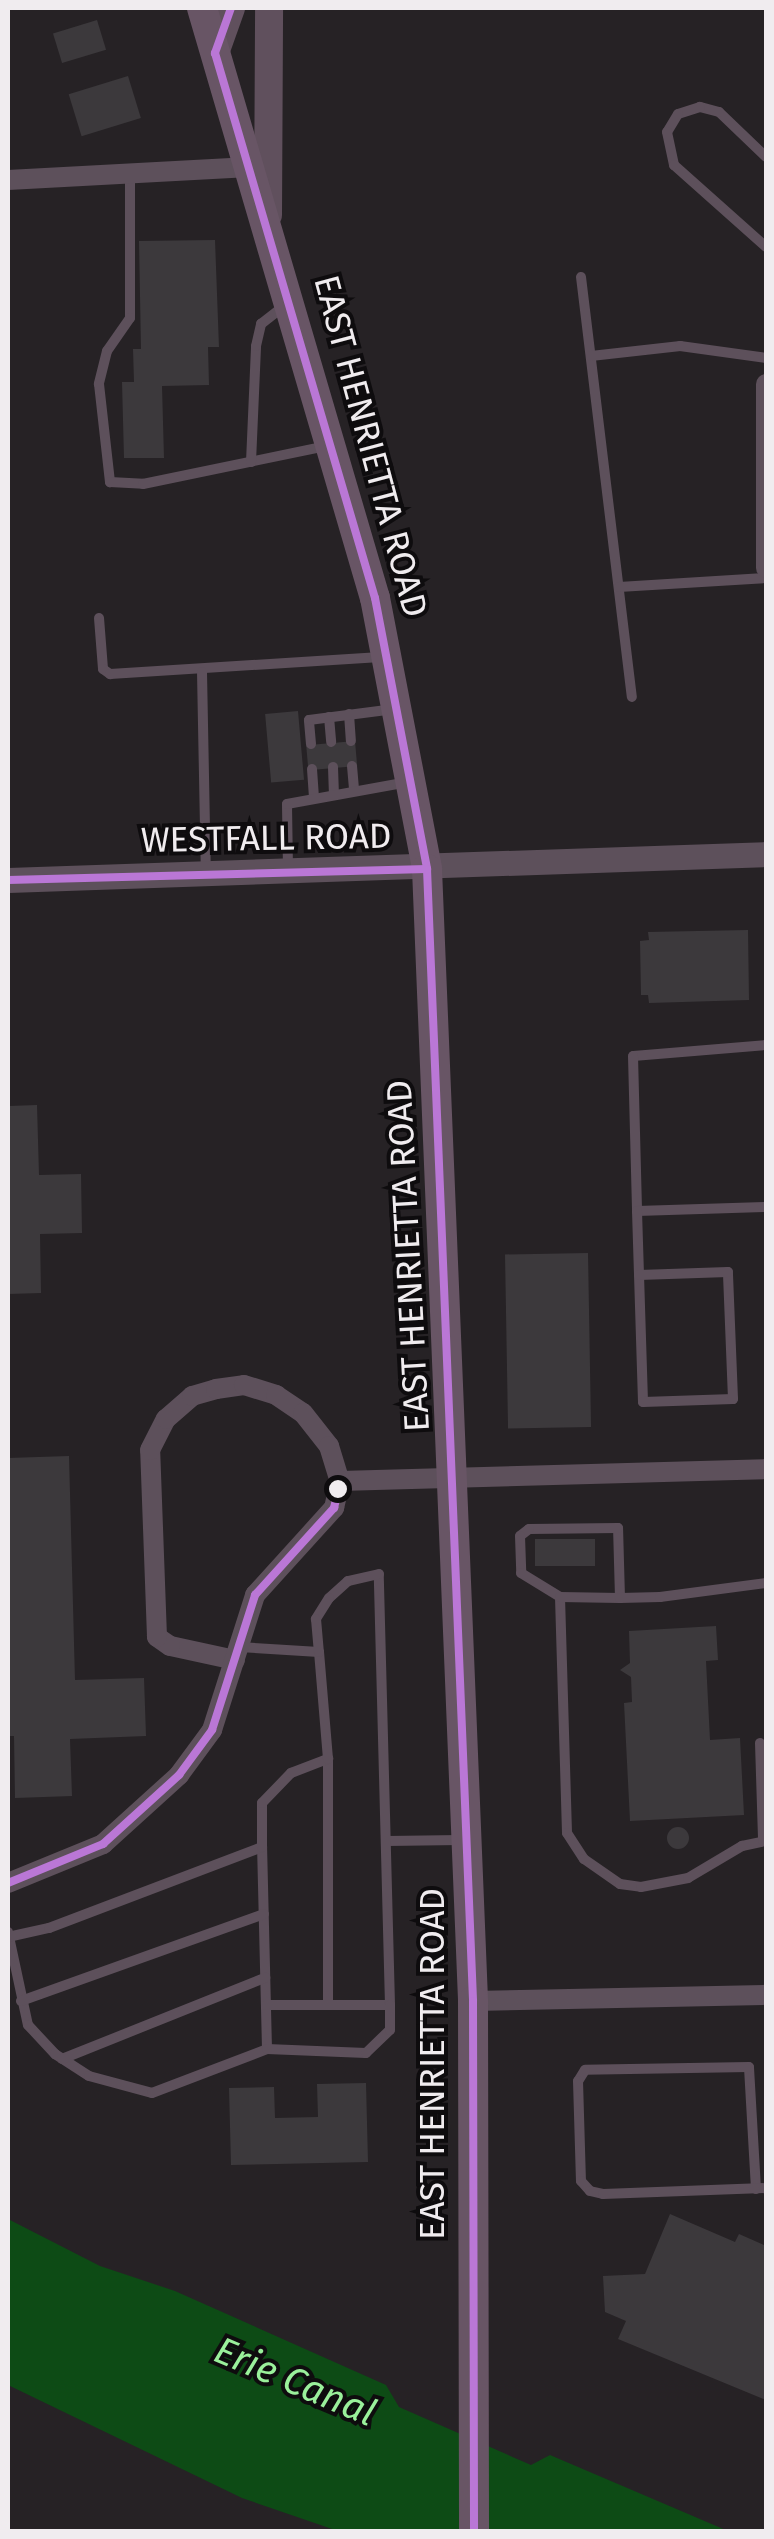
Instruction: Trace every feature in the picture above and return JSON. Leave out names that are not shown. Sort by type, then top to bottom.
[{"type":"main road","name":"EAST HENRIETTA ROAD","points":[[202,8],[268,215],[390,656],[427,869],[456,1478],[473,2001],[474,2532]]},
{"type":"main road","points":[[216,53],[231,8]]},
{"type":"main road","points":[[268,215],[269,8]]},
{"type":"street","points":[[8,180],[250,167]]},
{"type":"street","points":[[766,384],[766,568]]},
{"type":"street","name":"WESTFALL ROAD","points":[[8,880],[288,875],[766,854]]},
{"type":"street","points":[[9,1879],[104,1844],[147,1808],[212,1730],[237,1654],[255,1595],[334,1508],[340,1481],[329,1446],[303,1413],[276,1394],[244,1385],[192,1396],[166,1419],[150,1450],[158,1637],[237,1654]]},
{"type":"street","points":[[340,1481],[766,1469]]},
{"type":"street","points":[[473,2001],[766,1995]]},
{"type":"lane","points":[[766,156],[720,112],[700,107],[678,114],[666,132],[674,165],[766,247]]},
{"type":"lane","points":[[130,174],[130,318],[107,351],[99,384],[110,482],[143,484],[333,445]]},
{"type":"lane","points":[[582,277],[632,697]]},
{"type":"lane","points":[[251,462],[260,324],[292,301]]},
{"type":"lane","points":[[591,356],[680,346],[766,358]]},
{"type":"lane","points":[[619,587],[766,578]]},
{"type":"lane","points":[[99,618],[104,669],[110,674],[202,672],[390,656]]},
{"type":"lane","points":[[202,672],[206,874]]},
{"type":"lane","points":[[311,744],[310,720],[400,708]]},
{"type":"lane","points":[[349,714],[351,741]]},
{"type":"lane","points":[[330,717],[331,742]]},
{"type":"lane","points":[[352,766],[354,791]]},
{"type":"lane","points":[[333,768],[334,795]]},
{"type":"lane","points":[[312,769],[314,798]]},
{"type":"lane","points":[[288,875],[287,804],[414,781]]},
{"type":"lane","points":[[639,1275],[728,1272],[733,1399],[643,1402],[637,1212],[633,1056],[766,1045]]},
{"type":"lane","points":[[637,1212],[766,1207]]},
{"type":"lane","points":[[620,1598],[618,1528],[529,1528],[520,1536],[521,1573],[560,1597],[620,1598],[766,1583]]},
{"type":"lane","points":[[262,1847],[8,1935],[28,2025],[62,2059],[89,2076],[152,2093],[267,2048],[366,2053],[390,2030],[379,1574],[348,1581],[328,1598],[316,1619],[328,1759],[328,2005]]},
{"type":"lane","points":[[560,1597],[567,1833],[584,1858],[620,1884],[641,1887],[688,1878],[765,1841],[760,1743]]},
{"type":"lane","points":[[237,1654],[318,1652]]},
{"type":"lane","points":[[267,2048],[262,1802],[291,1774],[328,1759]]},
{"type":"lane","points":[[386,1841],[467,1840]]},
{"type":"lane","points":[[21,2001],[264,1914]]},
{"type":"lane","points":[[62,2059],[265,1978]]},
{"type":"lane","points":[[266,2005],[390,2005]]},
{"type":"lane","points":[[748,2068],[761,2188],[590,2191],[582,2180],[578,2081],[585,2070],[748,2068]]},
{"type":"water","name":"Erie Canal","points":[[8,2219],[100,2266],[175,2291],[386,2385],[399,2407],[531,2465],[550,2455],[728,2531],[338,2531],[242,2498],[8,2385]]},
{"type":"building","points":[[97,20],[106,50],[62,63],[53,33]]},
{"type":"building","points":[[128,76],[141,118],[82,136],[69,94]]},
{"type":"building","points":[[215,240],[219,347],[208,347],[209,385],[162,386],[164,458],[124,458],[122,382],[134,382],[133,349],[141,349],[139,241]]},
{"type":"building","points":[[298,711],[304,780],[271,783],[265,714]]},
{"type":"building","points":[[355,741],[357,766],[308,770],[306,745]]},
{"type":"building","points":[[748,930],[749,1000],[649,1003],[648,995],[641,995],[640,941],[649,940],[648,932]]},
{"type":"building","points":[[37,1105],[39,1175],[81,1174],[82,1233],[40,1234],[41,1293],[8,1294],[9,1106]]},
{"type":"building","points":[[588,1253],[591,1427],[508,1428],[505,1254]]},
{"type":"building","points":[[69,1456],[75,1680],[144,1678],[146,1736],[70,1739],[72,1796],[15,1798],[14,1736],[8,1736],[8,1458]]},
{"type":"building","points":[[535,1539],[595,1539],[595,1566],[535,1566]]},
{"type":"building","points":[[716,1626],[718,1660],[706,1661],[710,1740],[740,1738],[744,1815],[630,1821],[624,1703],[632,1702],[631,1677],[620,1670],[630,1663],[629,1631]]},
{"type":"building","points":[[678,1827],[686,1830],[686,1846],[678,1849],[670,1846],[667,1838],[670,1830]]},
{"type":"building","points":[[366,2083],[368,2162],[231,2165],[229,2088],[274,2087],[275,2118],[318,2117],[317,2084]]},
{"type":"building","points":[[670,2214],[735,2242],[739,2234],[766,2246],[766,2400],[618,2339],[626,2321],[605,2312],[603,2276],[645,2274]]},
{"type":"transit line","points":[[231,8],[215,53],[375,598],[427,869],[473,2001],[474,2532]]},
{"type":"transit line","points":[[8,880],[427,869]]},
{"type":"transit line","points":[[8,1883],[103,1844],[179,1775],[212,1730],[255,1595],[334,1508],[340,1481]]}]
